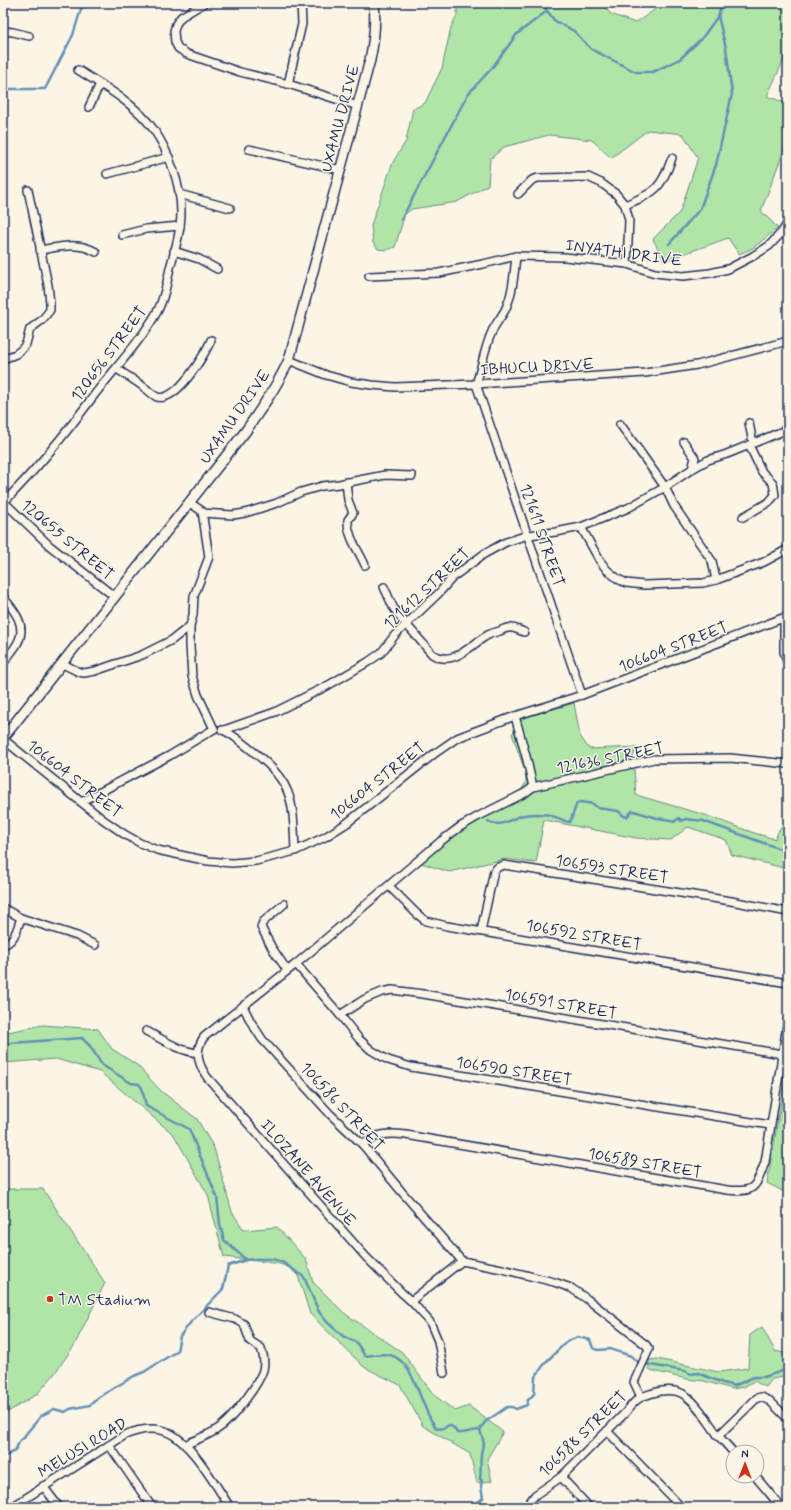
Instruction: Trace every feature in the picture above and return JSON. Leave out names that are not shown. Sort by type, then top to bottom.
[{"type":"street","points":[[204,3],[181,17],[176,24],[174,31],[175,42],[178,48],[187,54],[240,72],[288,84],[358,106]]},
{"type":"street","points":[[288,84],[302,24],[301,3]]},
{"type":"street","name":"UXAMU DRIVE","points":[[3,738],[190,503],[261,410],[283,373],[289,360],[341,170],[374,41],[374,3]]},
{"type":"street","points":[[3,31],[29,36]]},
{"type":"street","name":"120656 STREET","points":[[3,502],[61,439],[101,387],[117,369],[158,310],[164,292],[180,226],[181,212],[179,194],[169,157],[153,128],[112,90],[78,70]]},
{"type":"street","points":[[89,107],[100,84]]},
{"type":"street","points":[[249,149],[341,170]]},
{"type":"street","points":[[107,174],[169,157]]},
{"type":"street","points":[[625,205],[644,197],[658,187],[666,176],[672,158]]},
{"type":"street","points":[[518,194],[532,180],[538,178],[588,177],[601,183],[616,194],[625,205],[629,220],[627,264]]},
{"type":"street","points":[[3,359],[16,354],[22,349],[28,340],[30,329],[45,317],[50,310],[48,285],[28,190]]},
{"type":"street","points":[[179,194],[230,208]]},
{"type":"street","name":"INYATHI DRIVE","points":[[369,276],[439,273],[516,256],[565,257],[627,264],[655,272],[683,276],[710,273],[728,269],[769,246],[782,232],[788,222]]},
{"type":"street","points":[[122,235],[146,229],[180,226]]},
{"type":"street","points":[[40,250],[78,245],[90,248],[96,252]]},
{"type":"street","points":[[174,251],[199,259],[217,269]]},
{"type":"street","points":[[476,384],[491,333],[506,308],[511,294],[516,256]]},
{"type":"street","points":[[117,369],[156,397],[166,397],[171,395],[184,383],[206,351],[210,340]]},
{"type":"street","name":"IBHUCU DRIVE","points":[[289,360],[326,375],[351,382],[372,385],[395,387],[476,384],[645,374],[697,365],[788,341]]},
{"type":"street","name":"121611 STREET","points":[[476,384],[582,695]]},
{"type":"street","points":[[743,517],[770,502],[775,495],[773,483],[762,472],[751,444],[749,423]]},
{"type":"street","points":[[620,424],[665,487],[674,506],[712,561],[716,580]]},
{"type":"street","name":"121612 STREET","points":[[224,730],[275,712],[333,683],[368,662],[381,653],[394,635],[438,594],[453,577],[484,554],[506,542],[528,535],[556,532],[581,527],[628,508],[665,487],[692,468],[708,460],[788,429]]},
{"type":"street","points":[[684,442],[695,458],[692,468]]},
{"type":"street","points":[[202,513],[233,515],[246,513],[277,503],[301,492],[322,486],[385,475],[412,476]]},
{"type":"street","points":[[346,482],[348,500],[353,514],[348,520],[349,528],[353,542],[365,565]]},
{"type":"street","name":"120655 STREET","points":[[3,502],[50,546],[115,597]]},
{"type":"street","points":[[190,503],[202,511],[209,557],[194,596],[193,614],[190,626],[192,676],[198,695],[214,729]]},
{"type":"street","points":[[581,527],[600,561],[607,570],[618,579],[626,583],[658,585],[703,584],[764,562],[788,549]]},
{"type":"street","points":[[384,587],[393,607],[406,624],[432,654],[440,658],[458,656],[468,651],[488,636],[511,627],[524,632]]},
{"type":"street","points":[[3,597],[11,606],[18,618],[21,624],[22,632],[18,644],[3,664]]},
{"type":"street","points":[[786,617],[784,652],[788,664]]},
{"type":"street","name":"106604 STREET","points":[[3,738],[81,802],[124,834],[140,843],[157,850],[208,862],[232,864],[256,862],[295,851],[325,837],[347,823],[411,770],[447,744],[515,716],[582,695],[786,617]]},
{"type":"street","points":[[63,664],[80,672],[95,671],[142,655],[172,640],[190,626]]},
{"type":"street","points":[[146,1031],[189,1052],[198,1053],[200,1043],[204,1037],[296,964],[460,827],[525,793],[533,787],[515,716]]},
{"type":"street","points":[[81,802],[138,773],[214,729],[224,730],[266,762],[277,772],[283,782],[291,800],[293,810],[295,851]]},
{"type":"street","name":"121636 STREET","points":[[533,787],[654,759],[730,758],[788,764]]},
{"type":"street","name":"106593 STREET","points":[[481,931],[494,871],[498,867],[504,865],[724,900],[788,912]]},
{"type":"street","name":"106592 STREET","points":[[389,886],[426,921],[464,930],[481,931],[788,983]]},
{"type":"street","points":[[284,904],[263,922],[261,927],[272,948],[287,970]]},
{"type":"street","points":[[3,908],[21,918],[77,936],[95,945]]},
{"type":"street","points":[[3,945],[13,939],[21,918]]},
{"type":"street","name":"106590 STREET","points":[[296,964],[359,1039],[371,1050],[388,1060],[410,1067],[770,1125]]},
{"type":"street","name":"106591 STREET","points":[[340,1015],[375,994],[392,990],[782,1054]]},
{"type":"street","name":"106586 STREET","points":[[243,1006],[262,1039],[330,1114],[363,1145],[400,1191],[462,1261]]},
{"type":"street","name":"106589 STREET","points":[[363,1145],[367,1141],[379,1136],[394,1134],[406,1135],[727,1190],[740,1191],[754,1187],[765,1162],[788,1018]]},
{"type":"street","name":"ILOZANE AVENUE","points":[[198,1053],[199,1062],[207,1077],[361,1251],[430,1322],[438,1341],[444,1373]]},
{"type":"street","points":[[411,1301],[462,1261],[502,1269],[554,1282],[571,1288],[646,1345],[649,1350],[634,1382],[641,1397],[659,1391],[674,1391],[683,1394],[692,1401],[726,1444]]},
{"type":"street","points":[[185,1445],[216,1431],[226,1423],[236,1412],[258,1381],[264,1363],[262,1348],[250,1341],[244,1324],[234,1319],[209,1312]]},
{"type":"street","name":"106588 STREET","points":[[526,1507],[535,1495],[561,1477],[626,1412],[634,1402],[641,1397]]},
{"type":"street","points":[[718,1436],[757,1398],[761,1397],[770,1401],[788,1419]]},
{"type":"street","name":"MELUSI ROAD","points":[[12,1507],[125,1435],[139,1430],[150,1429],[162,1430],[171,1433],[185,1445],[194,1454],[230,1507]]},
{"type":"street","points":[[607,1431],[681,1507]]},
{"type":"street","points":[[109,1445],[152,1507]]},
{"type":"street","points":[[561,1477],[589,1507]]},
{"type":"street","points":[[762,1484],[781,1507]]},
{"type":"street","points":[[43,1486],[59,1507]]},
{"type":"green space","points":[[457,3],[600,3],[611,14],[635,23],[653,11],[659,3],[788,3],[788,51],[767,96],[788,104],[788,139],[761,211],[778,228],[753,248],[739,254],[728,238],[664,261],[653,239],[680,212],[698,158],[683,134],[648,130],[611,158],[592,140],[549,135],[504,147],[490,159],[488,185],[457,202],[412,209],[405,214],[395,247],[387,250],[378,249],[373,243],[371,225],[393,162],[406,141],[413,109],[425,103],[442,68],[451,27],[457,15]]},
{"type":"green space","points":[[574,703],[580,736],[589,749],[636,747],[633,757],[636,795],[705,815],[775,839],[780,828],[788,829],[788,869],[732,855],[726,840],[688,827],[671,840],[636,838],[544,820],[536,863],[505,859],[449,872],[421,863],[415,858],[457,823],[522,789],[526,782],[525,771],[512,734],[523,718]]},
{"type":"green space","points":[[43,1025],[98,1029],[112,1049],[137,1065],[161,1091],[197,1119],[214,1148],[232,1212],[244,1230],[277,1227],[306,1259],[313,1282],[344,1313],[402,1352],[434,1395],[455,1411],[469,1406],[503,1432],[487,1459],[492,1481],[477,1483],[470,1454],[423,1426],[400,1385],[364,1367],[310,1314],[298,1276],[290,1268],[280,1264],[224,1257],[208,1195],[174,1135],[100,1072],[56,1059],[3,1063],[3,1033]]},
{"type":"green space","points":[[788,1063],[788,1194],[767,1183]]},
{"type":"green space","name":"TM Stadium","points":[[3,1189],[43,1189],[105,1283],[74,1346],[52,1377],[37,1394],[3,1415]]},
{"type":"green space","points":[[762,1327],[775,1351],[788,1354],[788,1376],[772,1379],[766,1387],[754,1381],[744,1387],[732,1389],[704,1381],[687,1379],[649,1369],[649,1360],[657,1359],[719,1372],[748,1368],[750,1335]]},
{"type":"waterway","points":[[3,89],[45,89],[73,35],[81,9],[86,3]]},
{"type":"waterway","points":[[541,3],[555,21],[574,31],[591,49],[636,72],[653,72],[680,59],[702,38],[718,16],[722,3]]},
{"type":"waterway","points":[[401,220],[468,94],[492,68],[517,34],[547,11]]},
{"type":"waterway","points":[[669,244],[700,209],[716,165],[732,94],[726,48],[718,16]]},
{"type":"waterway","points":[[488,821],[497,824],[519,816],[538,814],[549,815],[570,822],[577,803],[581,802],[593,804],[598,808],[618,811],[627,817],[632,811],[634,811],[674,822],[679,818],[681,821],[686,819],[703,821],[788,853]]},
{"type":"waterway","points":[[3,1046],[11,1043],[82,1038],[90,1046],[102,1065],[131,1083],[139,1084],[142,1088],[146,1106],[189,1129],[217,1197],[220,1224],[224,1240],[246,1260]]},
{"type":"waterway","points":[[3,1457],[15,1451],[20,1440],[24,1438],[41,1416],[54,1409],[65,1412],[70,1409],[90,1405],[99,1397],[134,1376],[144,1372],[177,1351],[180,1336],[191,1322],[223,1289],[228,1266],[246,1260],[272,1259],[282,1262],[304,1277],[319,1312],[327,1322],[344,1337],[356,1342],[365,1356],[387,1354],[399,1359],[406,1366],[412,1376],[431,1421],[437,1429],[444,1428],[449,1425],[454,1428],[457,1433],[480,1430],[485,1422],[507,1407],[516,1409],[527,1405],[528,1400],[534,1394],[535,1377],[546,1362],[566,1342],[578,1337],[590,1340],[593,1348],[598,1350],[610,1349],[631,1356],[639,1363],[685,1371],[691,1374],[698,1373],[734,1386],[754,1377],[764,1377],[788,1369]]},
{"type":"waterway","points":[[478,1507],[477,1503],[483,1498],[480,1474],[482,1448],[484,1443],[480,1430]]},
{"type":"place","name":"TM Stadium","points":[[50,1299]]}]
